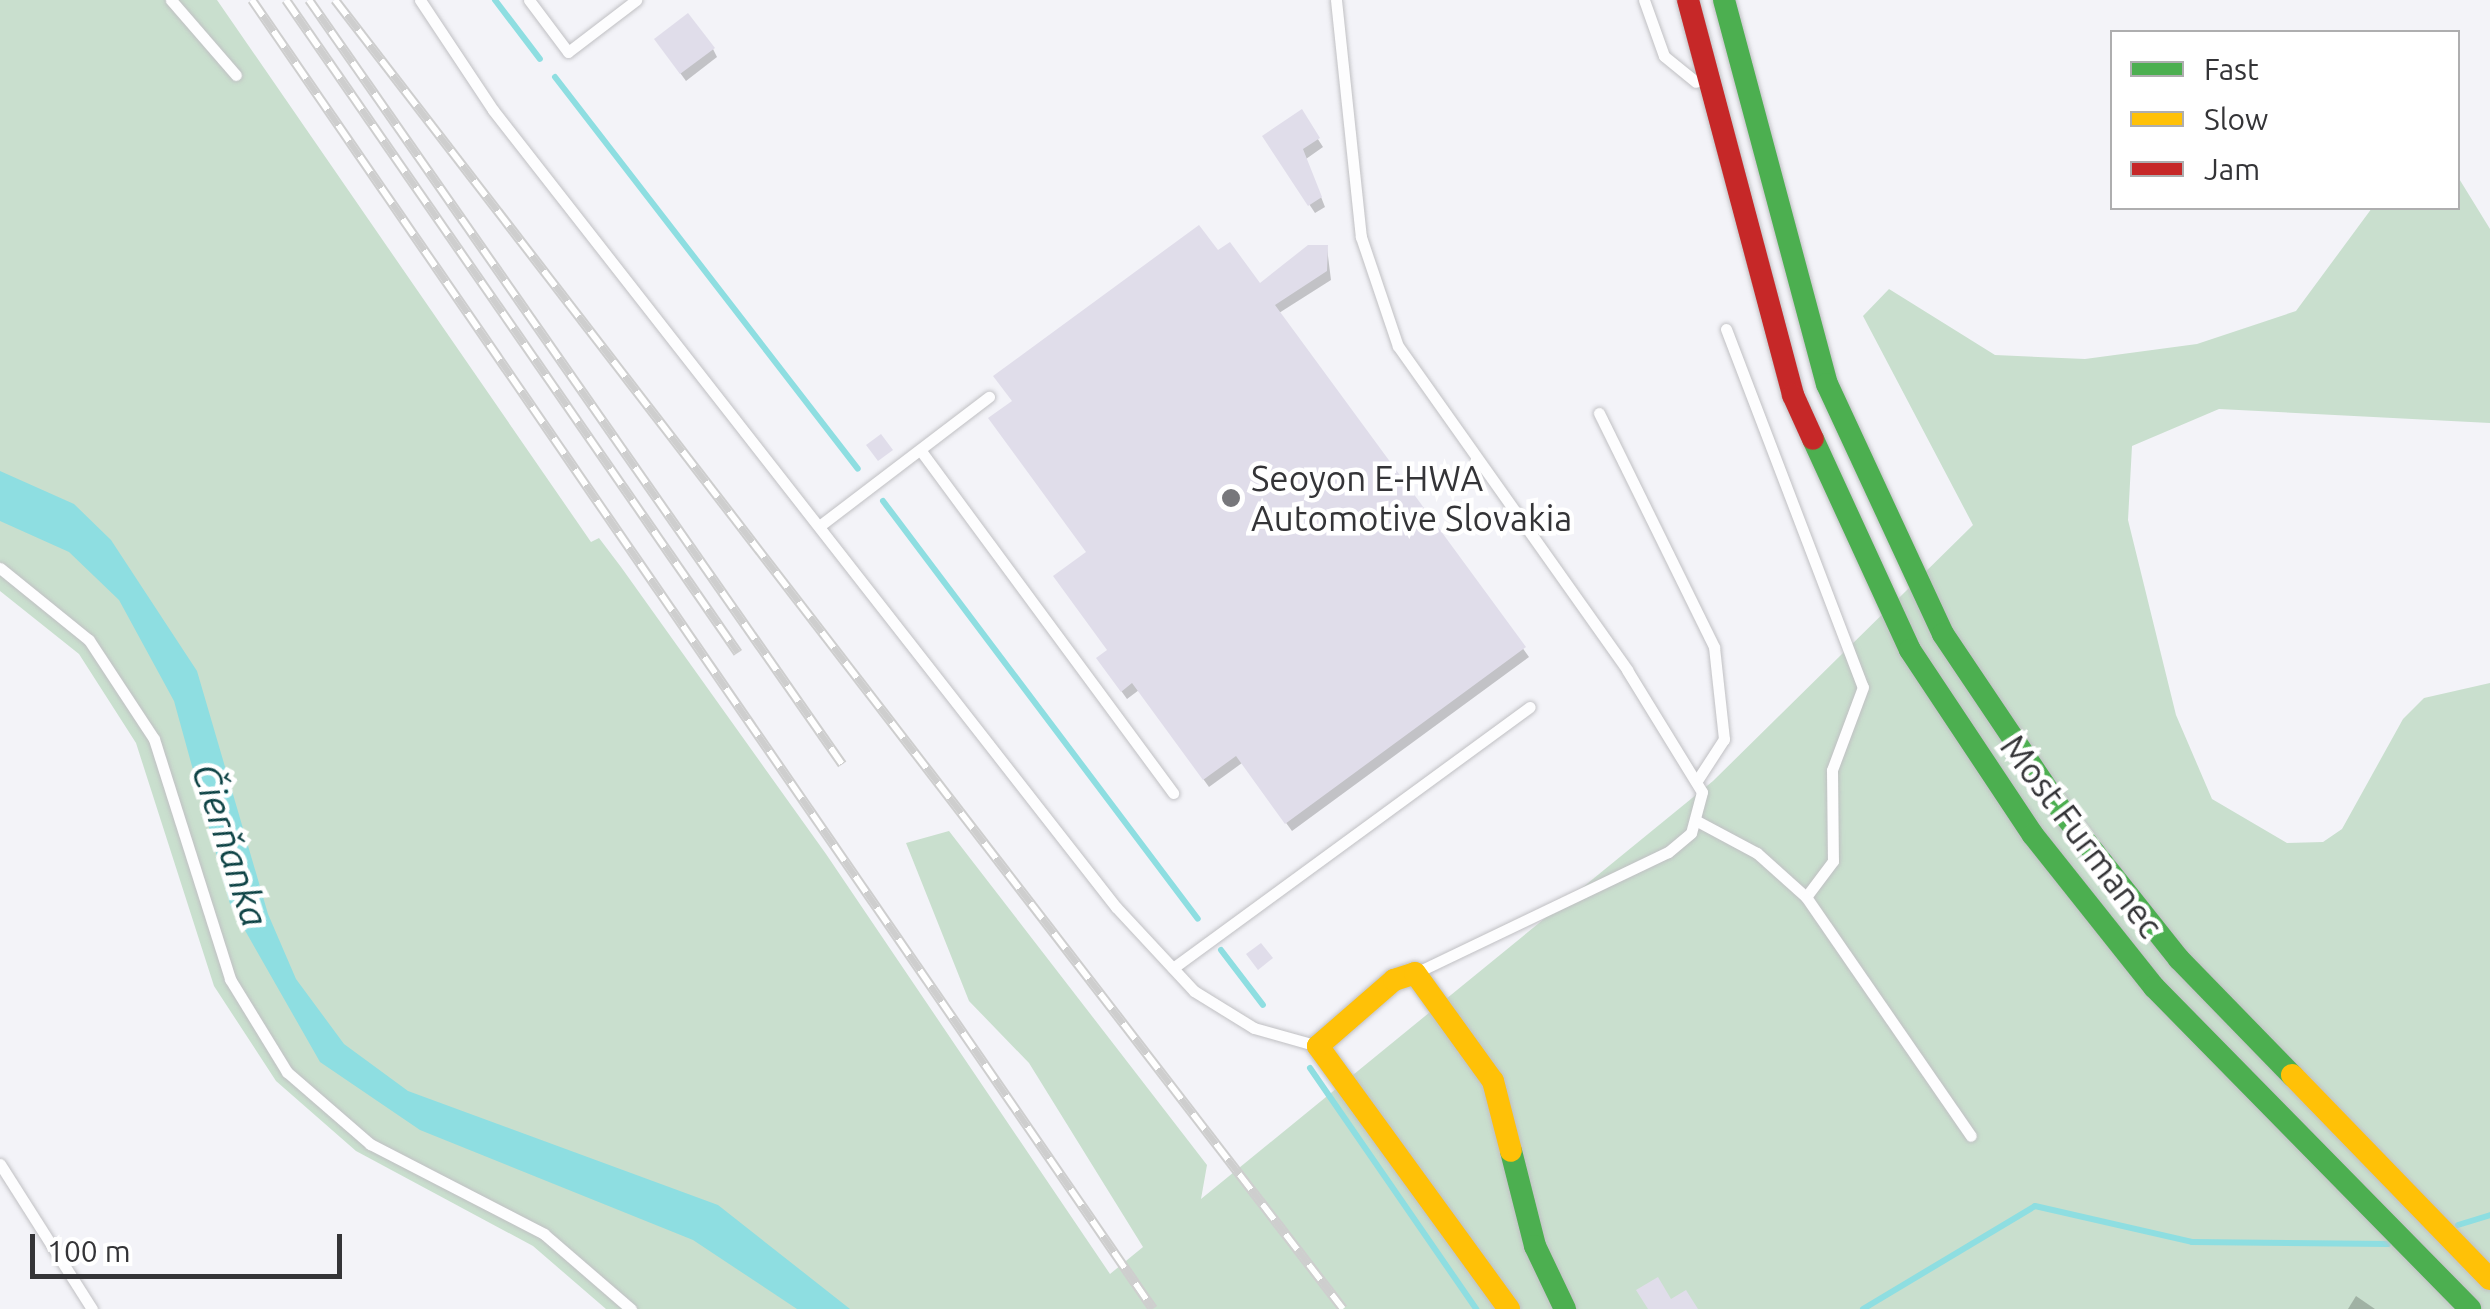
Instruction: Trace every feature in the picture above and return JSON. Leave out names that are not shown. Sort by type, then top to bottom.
[{"type":"main road","name":"Most Furmanec","points":[[1724,0],[1801,306],[1854,452],[1943,634],[2107,872],[2295,1086],[2490,1279]]},
{"type":"main road","name":"Most Furmanec","points":[[1688,8],[1766,317],[1864,563],[1967,742],[2154,987],[2470,1309]]},
{"type":"main road","points":[[1510,1309],[1318,1046],[1394,980],[1416,973],[1493,1081],[1534,1246],[1566,1309]]},
{"type":"lane","points":[[171,0],[236,75]]},
{"type":"lane","points":[[420,0],[494,110],[822,524],[943,696],[1173,968],[1254,1028],[1318,1046]]},
{"type":"lane","points":[[529,0],[568,52],[636,0]]},
{"type":"lane","points":[[1336,0],[1361,237],[1398,346],[1698,779]]},
{"type":"lane","points":[[1644,0],[1664,56],[1708,90]]},
{"type":"lane","points":[[1726,329],[1863,687],[1832,770],[1833,861],[1806,897]]},
{"type":"lane","points":[[822,524],[989,397]]},
{"type":"lane","points":[[1416,973],[1668,852],[1697,821],[1698,779],[1724,739],[1714,647],[1599,413]]},
{"type":"lane","points":[[921,451],[1173,793]]},
{"type":"lane","points":[[0,568],[89,640],[154,739],[230,979],[287,1072],[370,1144],[544,1234],[631,1309]]},
{"type":"lane","points":[[1173,968],[1530,708]]},
{"type":"lane","points":[[1697,821],[1757,853],[1806,897],[1971,1136]]},
{"type":"lane","points":[[0,1164],[92,1309]]},
{"type":"green space","points":[[0,0],[217,0],[591,542],[599,538],[621,567],[826,854],[1110,1274],[1143,1247],[1029,1063],[969,1001],[906,843],[949,831],[1207,1165],[1201,1199],[1713,781],[1973,525],[1863,316],[1889,289],[1995,355],[2085,359],[2197,344],[2296,311],[2371,210],[2460,210],[2460,180],[2490,229],[2490,423],[2219,409],[2132,446],[2128,520],[2176,715],[2212,799],[2287,843],[2323,842],[2342,829],[2403,719],[2424,698],[2490,683],[2490,1309],[606,1309],[533,1246],[356,1151],[276,1081],[214,986],[136,743],[79,654],[0,591]]},
{"type":"water","name":"Čierňanka","points":[[0,471],[74,504],[111,540],[197,671],[268,914],[296,979],[344,1044],[408,1091],[718,1205],[850,1309],[797,1309],[693,1240],[420,1130],[320,1062],[230,904],[174,701],[119,600],[69,552],[0,521]]},
{"type":"building","points":[[688,13],[715,48],[680,74],[654,39]]},
{"type":"building","points":[[1302,109],[1320,138],[1303,149],[1322,197],[1308,206],[1262,136]]},
{"type":"building","name":"Seoyon E-HWA Automotive Slovakia","points":[[1199,225],[1218,250],[1230,242],[1260,283],[1308,245],[1328,245],[1327,271],[1275,305],[1526,647],[1285,824],[1236,756],[1203,780],[1132,683],[1121,692],[1096,658],[1107,650],[1053,576],[1086,552],[988,418],[1012,401],[993,376]]},
{"type":"building","points":[[881,434],[893,450],[878,461],[866,445]]},
{"type":"building","points":[[1261,943],[1273,958],[1258,970],[1246,954]]},
{"type":"building","points":[[1658,1277],[1671,1299],[1686,1290],[1698,1309],[1648,1309],[1636,1290]]},
{"type":"waterway","points":[[495,0],[540,59]]},
{"type":"waterway","points":[[555,77],[858,469]]},
{"type":"waterway","points":[[883,501],[1198,919]]},
{"type":"waterway","points":[[1221,950],[1263,1005]]},
{"type":"waterway","points":[[1310,1068],[1476,1309]]},
{"type":"waterway","points":[[1863,1309],[2035,1206],[2192,1242],[2388,1244]]},
{"type":"waterway","points":[[2458,1225],[2490,1215]]},
{"type":"railway","points":[[252,0],[1153,1309]]},
{"type":"railway","points":[[286,0],[738,653]]},
{"type":"railway","points":[[309,0],[842,764]]},
{"type":"railway","points":[[335,0],[1343,1309]]},
{"type":"traffic: fast","points":[[1724,0],[1827,384],[1943,634],[2066,817],[2179,959],[2292,1075]]},
{"type":"traffic: fast","points":[[1813,439],[1910,650],[2033,835],[2154,987],[2470,1309]]},
{"type":"traffic: fast","points":[[1511,1151],[1535,1246],[1565,1309]]},
{"type":"traffic: slow","points":[[1509,1309],[1318,1046],[1394,980],[1415,973],[1493,1081],[1511,1151]]},
{"type":"traffic: slow","points":[[2292,1075],[2490,1279]]},
{"type":"traffic: jam","points":[[1688,0],[1793,395],[1813,439]]},
{"type":"place","name":"Seoyon E-HWA Automotive Slovakia","points":[[1231,498]]}]
